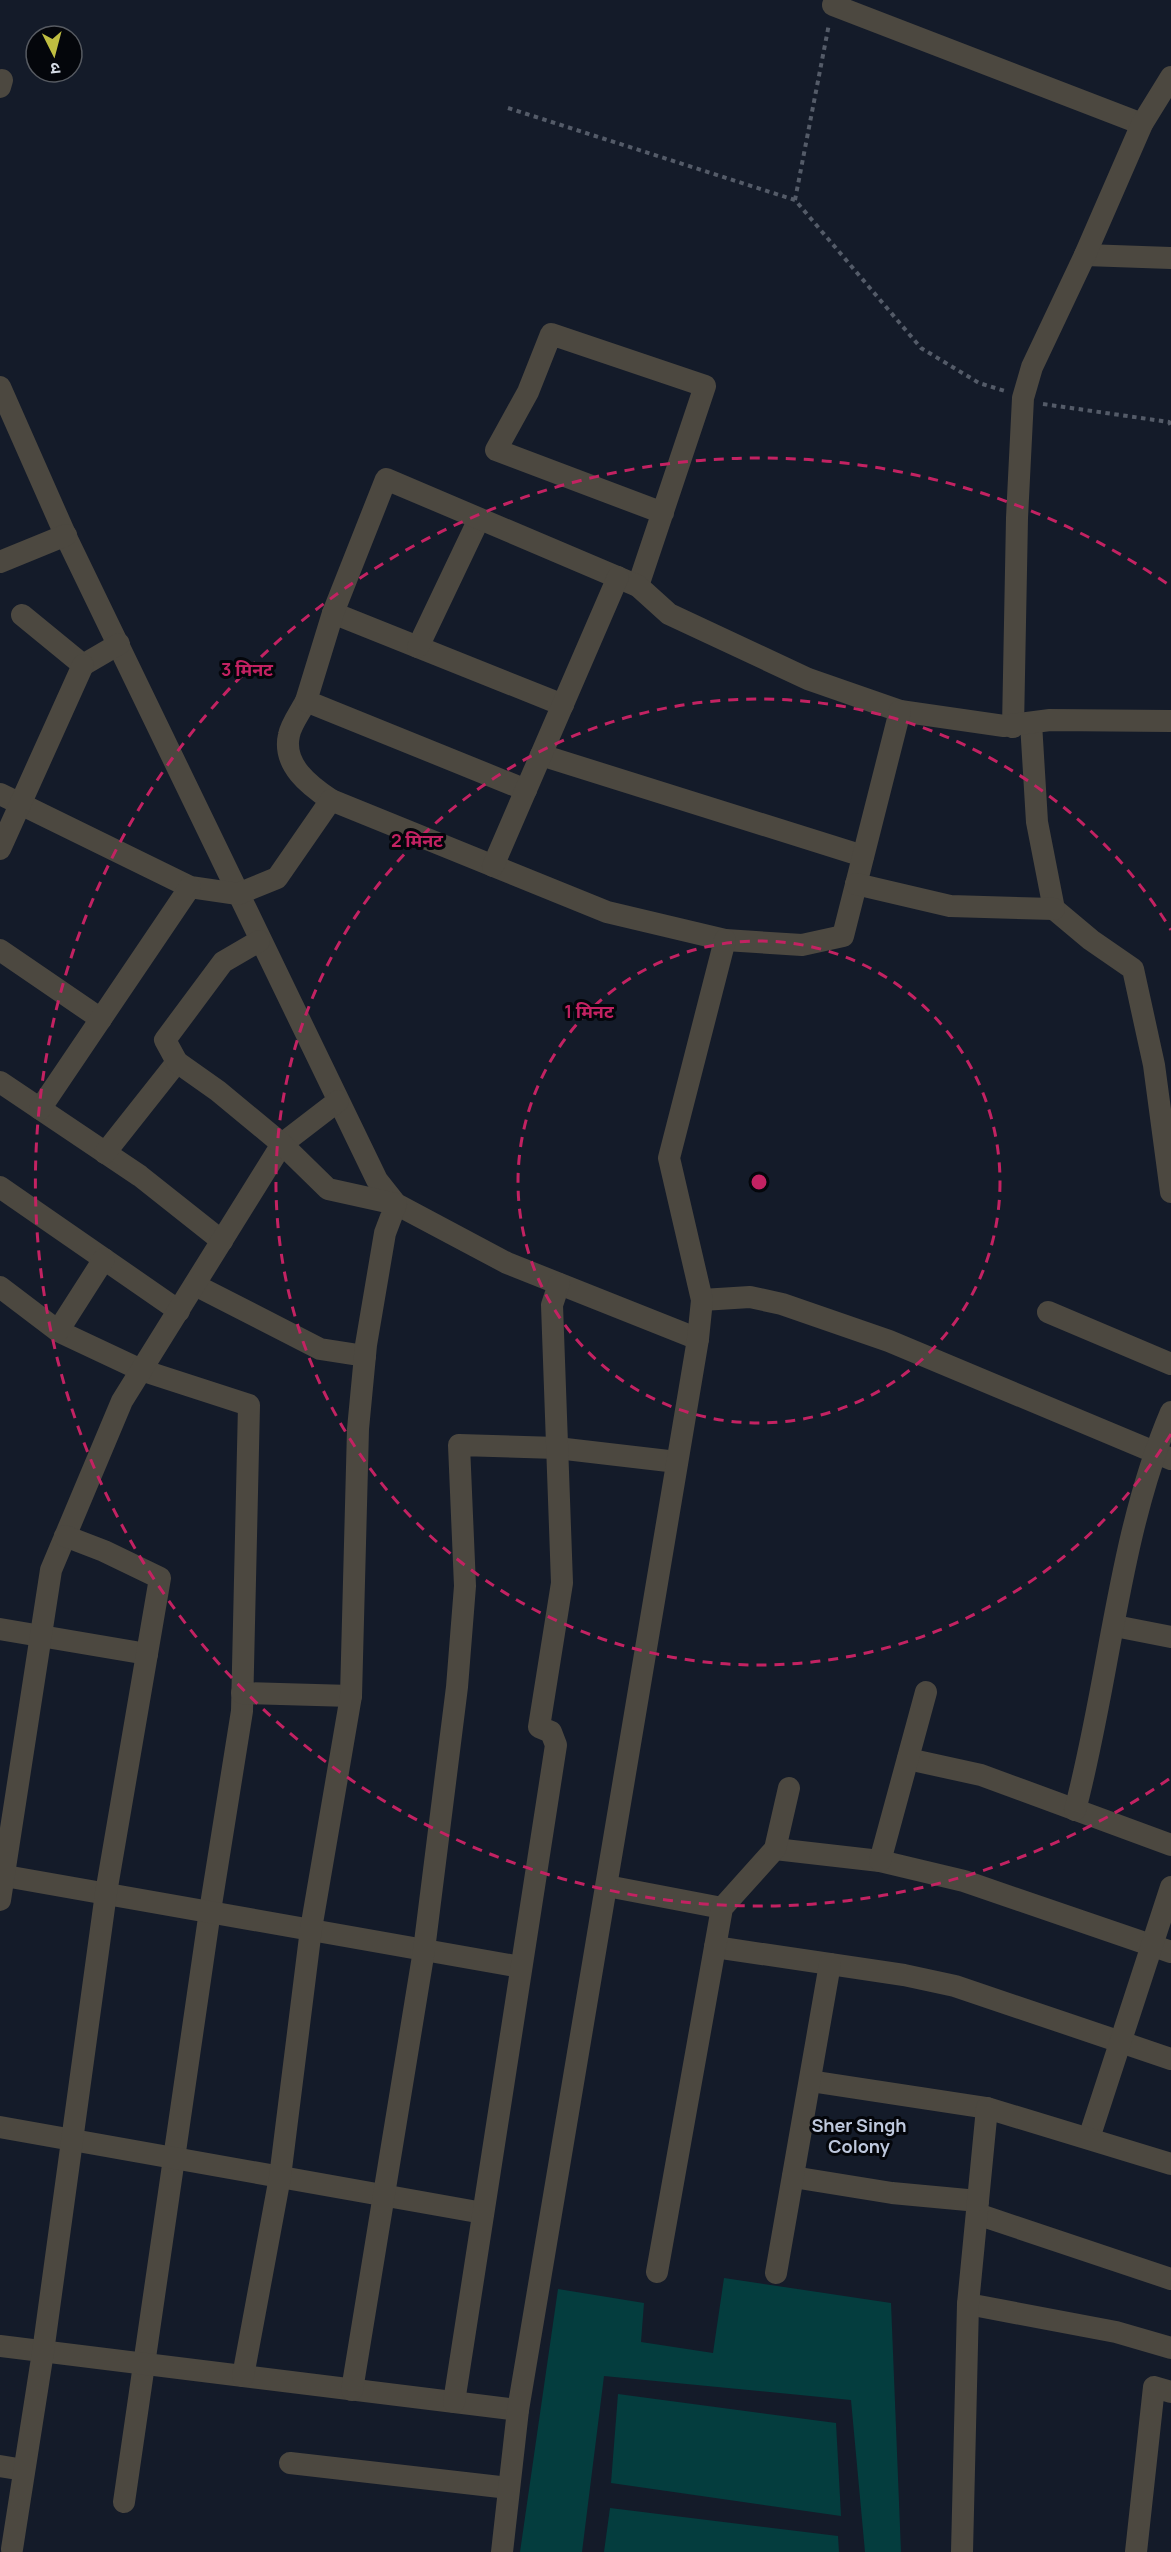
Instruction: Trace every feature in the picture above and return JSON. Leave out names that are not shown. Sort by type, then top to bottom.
[{"type":"street","points":[[833,5],[1142,124]]},
{"type":"street","points":[[1054,909],[1037,822],[1022,725],[1017,518],[1023,398],[1032,367],[1085,255],[1142,124],[1171,77]]},
{"type":"street","points":[[1085,255],[1171,258]]},
{"type":"street","points":[[493,866],[563,705],[663,513],[705,386],[551,334],[528,392],[496,450],[663,513]]},
{"type":"street","points":[[0,387],[66,535],[259,941],[377,1180],[396,1204]]},
{"type":"street","points":[[900,711],[843,936],[802,945],[725,940],[607,912],[332,801],[308,785],[291,761],[289,735],[306,701],[333,614],[386,480],[628,582],[669,614],[808,679],[900,711],[964,723],[1022,725],[1050,720],[1171,721]]},
{"type":"street","points":[[418,647],[478,519]]},
{"type":"street","points":[[0,562],[66,535]]},
{"type":"street","points":[[333,614],[563,705]]},
{"type":"street","points":[[22,615],[83,665]]},
{"type":"street","points":[[0,849],[83,665],[119,644]]},
{"type":"street","points":[[306,701],[526,790]]},
{"type":"street","points":[[541,755],[864,856]]},
{"type":"street","points":[[0,794],[190,887],[238,894],[277,878],[332,801]]},
{"type":"street","points":[[856,884],[950,906],[1054,909],[1133,969],[1154,1065],[1171,1192]]},
{"type":"street","points":[[40,1109],[190,887]]},
{"type":"street","points":[[502,2552],[518,2410],[698,1339],[702,1300],[669,1158],[725,940]]},
{"type":"street","points":[[259,941],[223,962],[165,1040],[177,1062],[218,1091],[282,1144],[328,1189],[396,1204],[507,1263],[698,1339]]},
{"type":"street","points":[[0,950],[100,1019]]},
{"type":"street","points":[[105,1153],[177,1062]]},
{"type":"street","points":[[0,1082],[140,1176],[222,1241]]},
{"type":"street","points":[[0,1900],[2,1875],[51,1570],[122,1401],[282,1144],[338,1101]]},
{"type":"street","points":[[0,1187],[179,1311]]},
{"type":"street","points":[[243,2376],[280,2177],[311,1929],[351,1696],[358,1429],[365,1356],[385,1233],[396,1204]]},
{"type":"street","points":[[58,1331],[104,1259]]},
{"type":"street","points":[[454,2402],[556,1746],[551,1732],[539,1727],[562,1582],[552,1305],[559,1284]]},
{"type":"street","points":[[195,1285],[320,1348],[365,1356]]},
{"type":"street","points":[[0,1287],[58,1331],[141,1370],[249,1405],[242,1711],[210,1911],[124,2502]]},
{"type":"street","points":[[702,1300],[750,1297],[782,1304],[889,1341],[1162,1455]]},
{"type":"street","points":[[1048,1312],[1171,1364]]},
{"type":"street","points":[[1075,1810],[1087,1763],[1132,1535],[1162,1455],[1171,1412]]},
{"type":"street","points":[[352,2390],[386,2196],[424,1950],[457,1687],[465,1586],[459,1446],[557,1448],[677,1462]]},
{"type":"street","points":[[12,2549],[43,2352],[106,1893],[160,1578],[104,1551],[65,1536]]},
{"type":"street","points":[[1115,1626],[1171,1637]]},
{"type":"street","points":[[0,1629],[147,1654]]},
{"type":"street","points":[[880,1861],[926,1692]]},
{"type":"street","points":[[242,1694],[351,1696]]},
{"type":"street","points":[[908,1759],[981,1775],[1171,1845]]},
{"type":"street","points":[[657,2272],[722,1908],[775,1850],[789,1788]]},
{"type":"street","points":[[775,1850],[880,1861],[964,1881],[1161,1949]]},
{"type":"street","points":[[2,1875],[521,1967]]},
{"type":"street","points":[[607,1886],[722,1908]]},
{"type":"street","points":[[1089,2138],[1120,2042],[1161,1949],[1171,1887]]},
{"type":"street","points":[[715,1947],[955,1986],[1171,2059]]},
{"type":"street","points":[[777,2273],[830,1964]]},
{"type":"street","points":[[810,2081],[987,2108],[1171,2164]]},
{"type":"street","points":[[962,2552],[968,2304],[987,2108]]},
{"type":"street","points":[[0,2127],[483,2213]]},
{"type":"street","points":[[793,2177],[977,2208],[1171,2279]]},
{"type":"street","points":[[968,2304],[1116,2332],[1171,2348]]},
{"type":"street","points":[[0,2346],[518,2410]]},
{"type":"street","points":[[1136,2552],[1154,2387],[1171,2392]]},
{"type":"street","points":[[290,2463],[509,2488]]},
{"type":"street","points":[[0,2466],[24,2470]]},
{"type":"path","points":[[795,200],[833,5]]},
{"type":"path","points":[[508,108],[795,200],[921,348],[979,383],[1055,407],[1169,422],[1171,426]]},
{"type":"shaded area","points":[[724,2278],[891,2303],[901,2552],[865,2552],[851,2400],[604,2376],[582,2552],[520,2552],[558,2289],[644,2303],[641,2342],[713,2353]]},
{"type":"shaded area","points":[[618,2394],[836,2423],[841,2516],[611,2483]]},
{"type":"shaded area","points":[[610,2508],[838,2536],[839,2552],[604,2552]]},
{"type":"district","name":"Sher Singh Colony","points":[[859,2135]]}]
